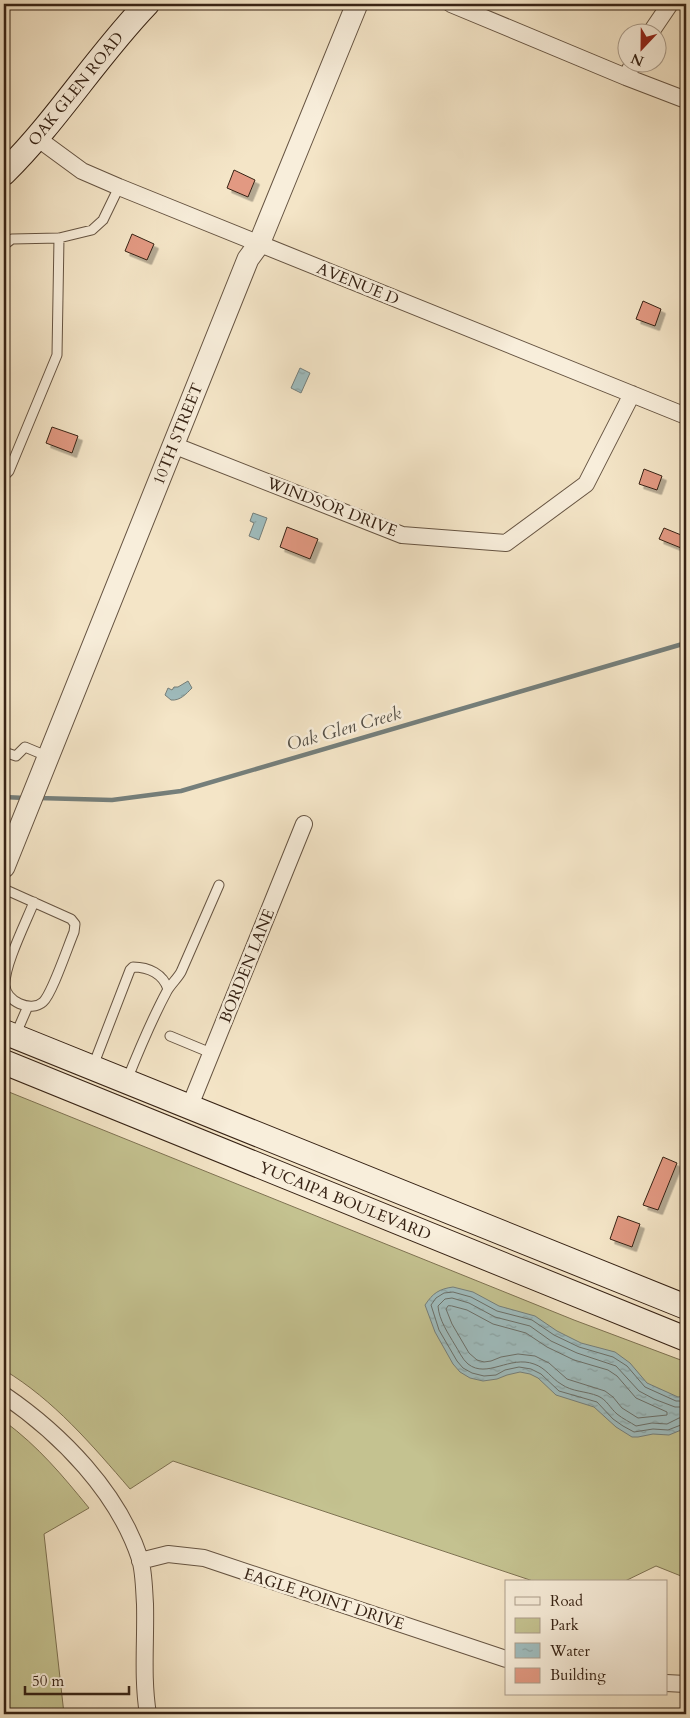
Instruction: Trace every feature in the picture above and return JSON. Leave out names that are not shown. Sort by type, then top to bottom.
[{"type":"main road","name":"OAK GLEN ROAD","points":[[4,173],[37,138],[116,38],[147,4]]},
{"type":"main road","name":"YUCAIPA BOULEVARD","points":[[9,1035],[686,1307]]},
{"type":"main road","name":"YUCAIPA BOULEVARD","points":[[4,1062],[686,1339]]},
{"type":"street","name":"10TH STREET","points":[[4,867],[248,259],[259,244],[356,4]]},
{"type":"street","points":[[451,4],[618,66]]},
{"type":"street","points":[[658,22],[670,4]]},
{"type":"street","points":[[634,72],[686,100]]},
{"type":"street","name":"AVENUE D","points":[[37,138],[82,171],[119,187],[686,416]]},
{"type":"street","name":"WINDSOR DRIVE","points":[[173,445],[402,535],[506,543],[586,484],[632,394]]},
{"type":"street","name":"BORDEN LANE","points":[[189,1108],[304,824]]},
{"type":"street","points":[[4,1395],[24,1409],[76,1456],[110,1497],[127,1529],[140,1560],[145,1604],[144,1672],[148,1714]]},
{"type":"street","name":"EAGLE POINT DRIVE","points":[[140,1560],[168,1554],[204,1558],[505,1659]]},
{"type":"street","points":[[668,1683],[686,1684]]},
{"type":"lane","points":[[4,246],[12,240],[59,238],[92,230],[104,220],[119,187]]},
{"type":"lane","points":[[4,476],[9,471],[58,355],[59,238]]},
{"type":"lane","points":[[4,752],[16,756],[25,747],[49,757]]},
{"type":"lane","points":[[126,1083],[168,989],[177,980],[181,972],[219,885]]},
{"type":"lane","points":[[4,889],[34,902],[71,919],[75,924],[74,932],[46,998],[36,1006],[28,1006],[9,996],[4,988],[6,972],[34,902]]},
{"type":"lane","points":[[92,1068],[130,970],[133,967],[138,967],[160,975],[165,980],[168,989]]},
{"type":"lane","points":[[9,1035],[28,1006]]},
{"type":"lane","points":[[170,1036],[211,1053]]},
{"type":"green space","points":[[4,1090],[574,1320],[686,1362],[686,1578],[656,1566],[627,1580],[530,1580],[173,1461],[130,1489],[72,1424],[39,1395],[4,1370]]},
{"type":"green space","points":[[4,1421],[39,1451],[89,1508],[44,1534],[64,1714],[4,1714]]},
{"type":"water","points":[[300,368],[310,373],[301,393],[291,388]]},
{"type":"water","points":[[253,513],[267,518],[259,540],[249,536],[254,523],[250,521]]},
{"type":"water","points":[[188,681],[192,688],[185,695],[171,700],[165,695],[168,688],[172,690],[174,687],[178,687]]},
{"type":"water","points":[[453,1287],[473,1292],[499,1306],[535,1316],[557,1331],[581,1343],[615,1352],[630,1363],[647,1383],[678,1397],[686,1396],[686,1428],[669,1435],[653,1434],[632,1437],[616,1427],[594,1407],[556,1395],[538,1378],[530,1374],[520,1372],[483,1381],[470,1378],[460,1372],[453,1364],[435,1332],[425,1305],[437,1292]]},
{"type":"building","points":[[234,170],[255,180],[248,197],[227,188]]},
{"type":"building","points":[[132,234],[154,244],[147,260],[125,251]]},
{"type":"building","points":[[643,301],[661,309],[655,326],[636,319]]},
{"type":"building","points":[[52,427],[78,436],[72,453],[46,443]]},
{"type":"building","points":[[644,469],[662,476],[657,490],[639,484]]},
{"type":"building","points":[[287,527],[318,539],[310,559],[280,547]]},
{"type":"building","points":[[664,528],[686,537],[686,550],[659,539]]},
{"type":"building","points":[[663,1157],[677,1163],[658,1210],[643,1205]]},
{"type":"building","points":[[618,1216],[640,1224],[632,1247],[610,1239]]},
{"type":"waterway","name":"Oak Glen Creek","points":[[38,798],[112,800],[181,791],[686,643]]},
{"type":"waterway","name":"Oak Glen Creek","points":[[4,797],[25,798]]}]
